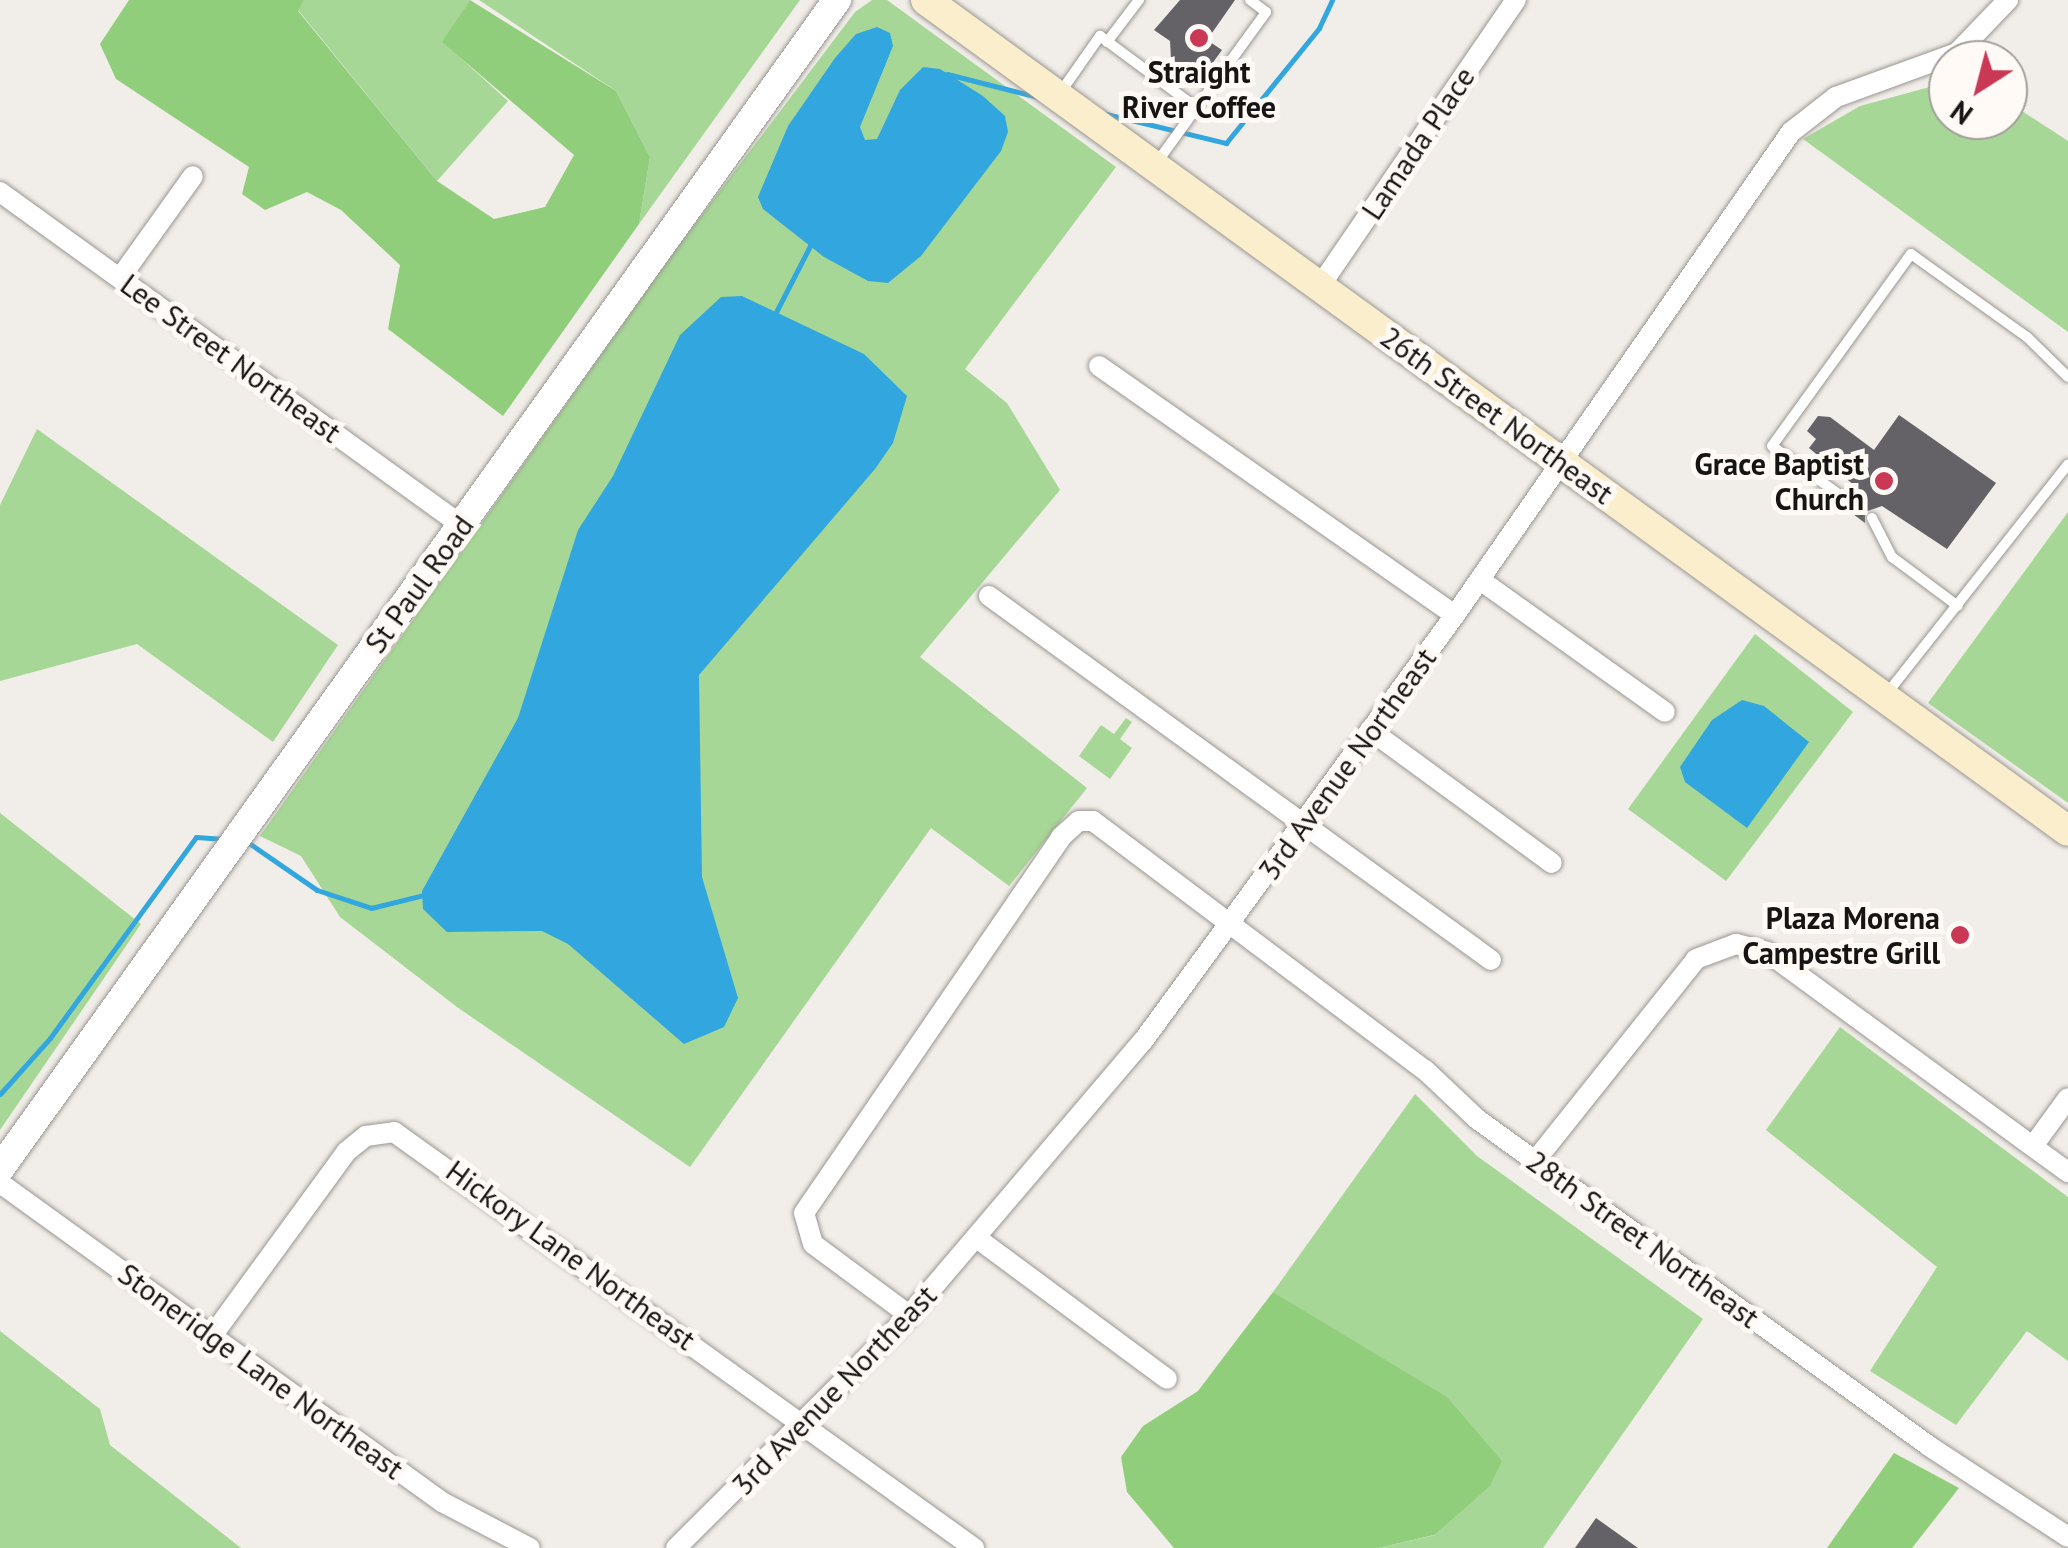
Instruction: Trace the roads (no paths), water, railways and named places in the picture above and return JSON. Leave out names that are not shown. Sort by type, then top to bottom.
[{"type":"main road","name":"26th Street Northeast","points":[[926,0],[2068,830]]},
{"type":"street","name":"St Paul Road","points":[[0,1169],[837,0]]},
{"type":"street","name":"Lamada Place","points":[[1320,286],[1516,0]]},
{"type":"street","name":"3rd Avenue Northeast","points":[[676,1548],[910,1316],[978,1240],[1229,928],[1480,580],[1791,132],[1836,97],[1957,53],[2008,0]]},
{"type":"street","points":[[120,278],[193,176]]},
{"type":"street","name":"Lee Street Northeast","points":[[0,192],[461,525]]},
{"type":"street","points":[[1099,366],[1455,615]]},
{"type":"street","points":[[1480,580],[1665,712]]},
{"type":"street","points":[[990,596],[1491,960]]},
{"type":"street","points":[[1370,730],[1552,864]]},
{"type":"street","name":"28th Street Northeast","points":[[910,1316],[813,1244],[804,1212],[1061,836],[1080,821],[1109,829],[1229,928],[1425,1070],[1535,1161],[1929,1446],[2068,1537]]},
{"type":"street","points":[[1535,1161],[1696,958],[1733,944],[1766,952],[2068,1172]]},
{"type":"street","points":[[2033,1146],[2068,1098]]},
{"type":"street","name":"Hickory Lane Northeast","points":[[212,1336],[346,1152],[366,1136],[394,1132],[974,1548]]},
{"type":"street","name":"Stoneridge Lane Northeast","points":[[0,1183],[442,1502],[530,1548]]},
{"type":"street","points":[[978,1240],[1167,1379]]},
{"type":"lane","points":[[1107,42],[1139,0]]},
{"type":"lane","points":[[1154,166],[1266,12],[1250,0]]},
{"type":"lane","points":[[1058,96],[1100,36],[1197,108]]},
{"type":"lane","points":[[1851,503],[1772,446],[1911,254],[2027,337],[2068,377]]},
{"type":"lane","points":[[1884,697],[2068,464]]},
{"type":"lane","points":[[1872,518],[1892,557],[1958,606]]},
{"type":"water","points":[[877,27],[890,33],[893,46],[860,127],[865,140],[877,139],[900,90],[923,67],[940,69],[983,96],[1005,116],[1008,132],[1001,151],[921,256],[888,283],[868,281],[824,257],[763,209],[758,197],[788,126],[835,58],[856,34]]},
{"type":"water","points":[[742,296],[864,354],[907,396],[893,443],[875,469],[699,675],[702,877],[738,998],[724,1027],[684,1044],[568,944],[542,931],[447,932],[423,909],[422,891],[518,718],[578,530],[613,476],[680,335],[721,297]]},
{"type":"water","points":[[1742,700],[1764,706],[1809,742],[1747,828],[1685,782],[1680,767],[1712,720]]},
{"type":"waterway","points":[[1102,113],[1226,143],[1319,28],[1332,0]]},
{"type":"waterway","points":[[947,74],[1038,97]]},
{"type":"waterway","points":[[776,312],[812,242]]},
{"type":"waterway","points":[[0,1094],[50,1038],[196,837],[225,839]]},
{"type":"waterway","points":[[246,841],[317,890],[371,908],[428,894]]},
{"type":"place","name":"Straight River Coffee","points":[[1199,38]]},
{"type":"place","name":"Grace Baptist Church","points":[[1884,481]]},
{"type":"place","name":"Plaza Morena Campestre Grill","points":[[1960,935]]}]
